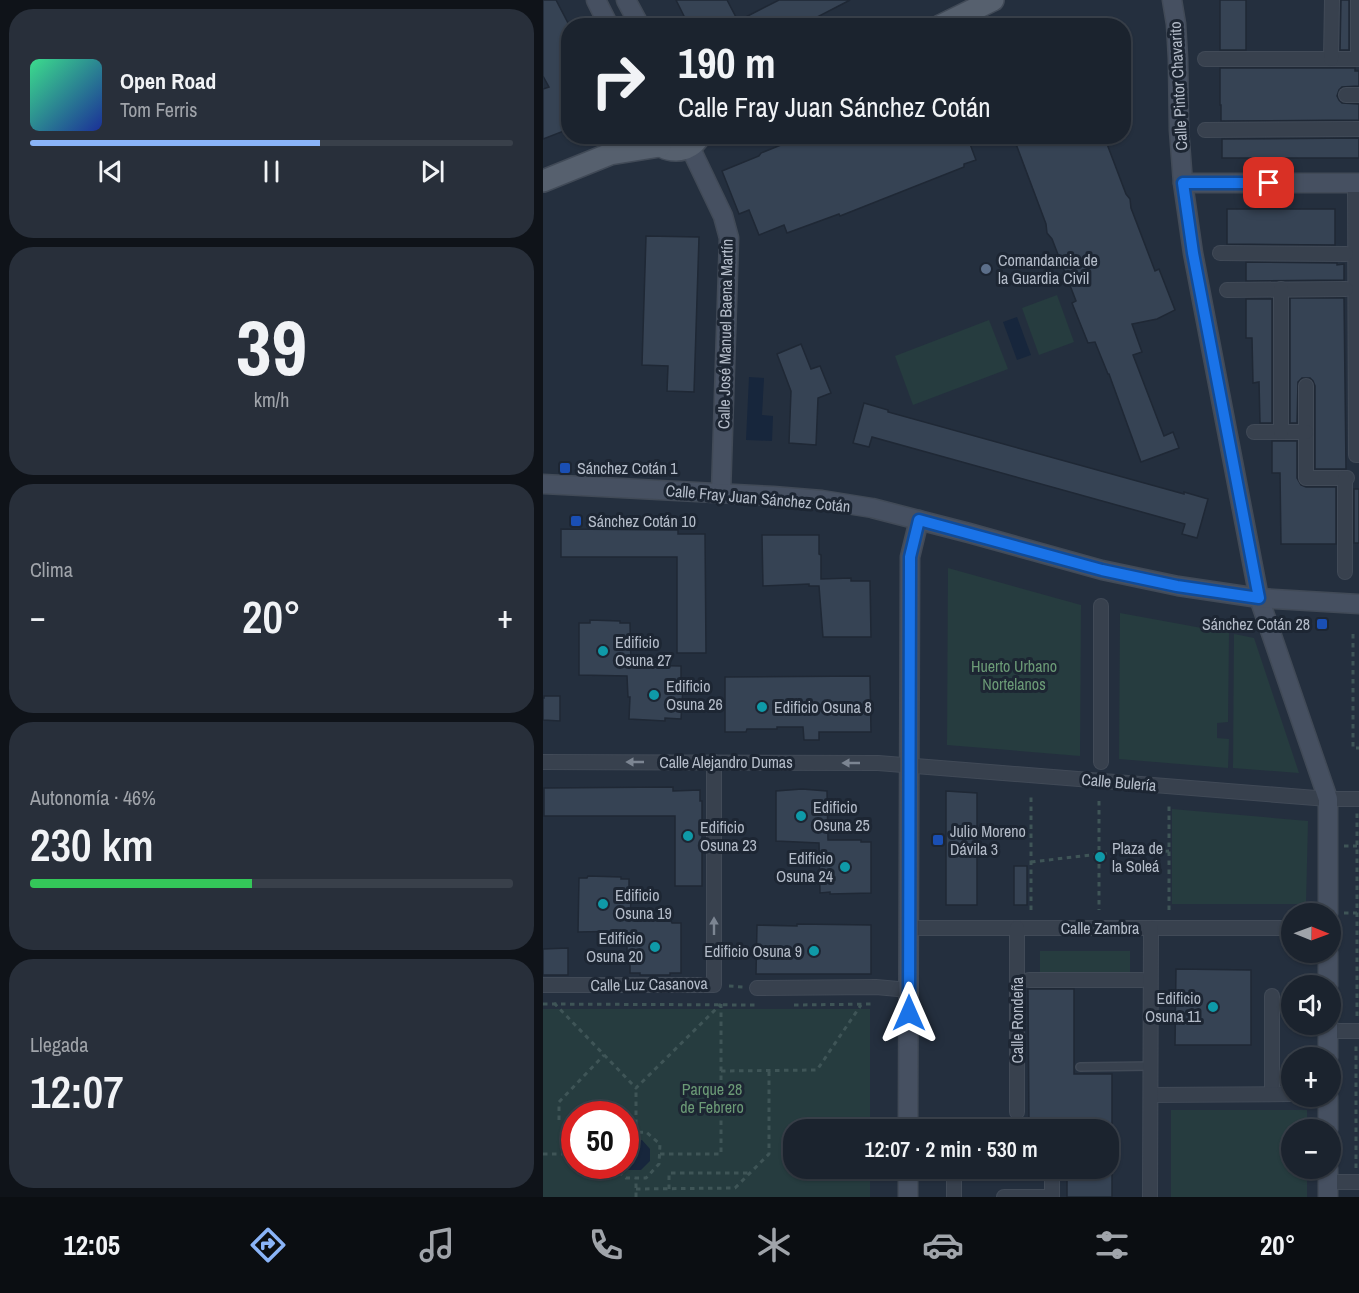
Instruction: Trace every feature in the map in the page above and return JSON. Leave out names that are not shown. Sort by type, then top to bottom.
[{"type":"main road","points":[[596,0],[605,18]]},
{"type":"main road","points":[[626,0],[636,18]]},
{"type":"main road","points":[[958,18],[993,0]]},
{"type":"main road","name":"Calle Pintor Chavarito","points":[[1172,0],[1176,24],[1183,183],[1193,253],[1259,598],[1328,799],[1335,903]]},
{"type":"main road","points":[[610,154],[621,144]]},
{"type":"main road","points":[[543,181],[610,154],[645,144]]},
{"type":"main road","points":[[660,144],[667,150],[676,151],[683,150],[692,144]]},
{"type":"main road","name":"Calle José Manuel Baena Martín","points":[[696,144],[729,238],[721,493]]},
{"type":"main road","points":[[1183,183],[1357,183]]},
{"type":"main road","name":"Calle Fray Juan Sánchez Cotán","points":[[543,484],[822,500],[872,508],[1102,570],[1177,586],[1259,598],[1359,604]]},
{"type":"main road","points":[[908,1119],[910,557],[919,520]]},
{"type":"main road","points":[[908,1179],[908,1197]]},
{"type":"street","points":[[1331,59],[1332,0]]},
{"type":"street","points":[[1205,59],[1358,59],[1358,0]]},
{"type":"street","points":[[1205,130],[1359,129]]},
{"type":"street","points":[[1357,183],[1358,455]]},
{"type":"street","points":[[1220,253],[1346,254]]},
{"type":"street","points":[[1227,290],[1346,289]]},
{"type":"street","points":[[1281,290],[1281,432]]},
{"type":"street","points":[[1306,386],[1306,477],[1346,478],[1352,512],[1345,572]]},
{"type":"street","points":[[1254,432],[1306,432]]},
{"type":"street","points":[[1101,606],[1101,762]]},
{"type":"street","name":"Calle Alejandro Dumas","points":[[543,762],[909,765]]},
{"type":"street","name":"Calle Luz Casanova","points":[[543,986],[714,985],[714,762]]},
{"type":"street","name":"Calle Bulería","points":[[909,765],[1328,799],[1358,805]]},
{"type":"street","name":"Calle Zambra","points":[[909,928],[1281,928]]},
{"type":"street","name":"Calle Rondeña","points":[[1017,928],[1017,1112]]},
{"type":"street","points":[[1150,1197],[1151,928]]},
{"type":"street","points":[[1029,980],[1142,980]]},
{"type":"street","points":[[757,988],[876,987],[909,990]]},
{"type":"street","points":[[1272,996],[1272,1094]]},
{"type":"street","points":[[1341,1030],[1357,1032]]},
{"type":"street","points":[[1151,1095],[1281,1094]]},
{"type":"street","points":[[954,1179],[954,1197]]},
{"type":"street","points":[[1004,1197],[1052,1197],[1052,1179]]},
{"type":"street","points":[[1328,1183],[1359,1182]]},
{"type":"lane","points":[[1080,1067],[1151,1066]]},
{"type":"path","points":[[1353,634],[1353,748],[1359,748]]},
{"type":"path","points":[[1031,795],[1031,910]]},
{"type":"path","points":[[1099,801],[1099,910]]},
{"type":"path","points":[[1356,1168],[1358,805]]},
{"type":"path","points":[[1169,806],[1169,910]]},
{"type":"path","points":[[1343,846],[1357,846]]},
{"type":"path","points":[[1031,862],[1099,854],[1169,851]]},
{"type":"path","points":[[1341,913],[1357,913]]},
{"type":"path","points":[[724,986],[757,988]]},
{"type":"path","points":[[543,1004],[768,1005]]},
{"type":"path","points":[[554,1004],[636,1088],[636,1101]]},
{"type":"path","points":[[660,1154],[721,1154],[721,1004]]},
{"type":"path","points":[[636,1088],[721,1004]]},
{"type":"path","points":[[791,1005],[875,1004]]},
{"type":"path","points":[[721,1071],[817,1070],[861,1005]]},
{"type":"path","points":[[559,1120],[559,1102],[604,1055]]},
{"type":"path","points":[[636,1189],[735,1188],[769,1154],[769,1071]]},
{"type":"path","points":[[639,1133],[646,1132],[660,1144],[659,1164],[646,1178],[639,1178]]},
{"type":"path","points":[[543,1154],[561,1154]]},
{"type":"path","points":[[669,1189],[669,1173],[750,1173]]},
{"type":"path","points":[[636,1179],[636,1197]]},
{"type":"green space","points":[[1057,295],[1074,342],[1039,355],[1022,308]]},
{"type":"green space","points":[[989,320],[1008,369],[913,405],[895,356]]},
{"type":"green space","name":"Huerto Urbano Nortelanos","points":[[948,568],[1081,605],[1080,756],[947,745]]},
{"type":"green space","points":[[1120,613],[1229,633],[1228,722],[1217,723],[1217,738],[1229,739],[1228,768],[1119,759]]},
{"type":"green space","points":[[1234,634],[1254,638],[1299,773],[1233,768]]},
{"type":"green space","points":[[1172,809],[1308,821],[1306,903],[1172,904]]},
{"type":"green space","points":[[1040,951],[1130,951],[1130,973],[1040,973]]},
{"type":"green space","name":"Parque 28 de Febrero","points":[[543,1009],[870,1009],[870,1119],[783,1119],[783,1179],[870,1179],[870,1197],[543,1197]]},
{"type":"green space","points":[[1171,1110],[1307,1110],[1307,1119],[1281,1119],[1281,1179],[1307,1179],[1307,1197],[1171,1197]]},
{"type":"water","points":[[1017,317],[1031,355],[1017,360],[1003,322]]},
{"type":"water","points":[[749,377],[764,378],[762,415],[773,416],[772,441],[746,440]]},
{"type":"water","points":[[639,1140],[642,1140],[650,1149],[650,1161],[639,1170]]},
{"type":"building","points":[[543,0],[556,0],[565,18],[561,18],[561,132],[543,139],[543,89],[549,87],[543,76]]},
{"type":"building","points":[[676,0],[727,0],[736,18],[685,18]]},
{"type":"building","points":[[779,0],[850,0],[815,18],[744,18]]},
{"type":"building","points":[[1220,0],[1246,0],[1246,50],[1220,50]]},
{"type":"building","points":[[1341,0],[1349,0],[1349,50],[1340,50]]},
{"type":"building","points":[[1220,68],[1355,68],[1355,71],[1359,71],[1359,86],[1342,87],[1337,96],[1342,103],[1359,104],[1359,120],[1221,121]]},
{"type":"building","points":[[1359,138],[1359,158],[1222,158],[1222,139]]},
{"type":"building","points":[[783,144],[970,144],[976,160],[964,164],[964,167],[840,216],[839,214],[787,233],[784,225],[759,235],[749,210],[739,214],[722,171],[759,156],[761,153]]},
{"type":"building","points":[[1016,144],[1107,144],[1130,199],[1131,208],[1155,271],[1159,269],[1175,310],[1157,319],[1132,324],[1142,352],[1133,355],[1164,436],[1173,432],[1179,448],[1141,462],[1109,374],[1095,342],[1088,343],[1072,303],[1076,301],[1052,239],[1047,233],[1046,224]]},
{"type":"building","points":[[1227,209],[1335,209],[1335,245],[1227,244]]},
{"type":"building","points":[[646,236],[699,237],[694,392],[667,391],[668,366],[642,365]]},
{"type":"building","points":[[1246,262],[1344,264],[1344,280],[1246,281]]},
{"type":"building","points":[[1290,298],[1344,298],[1346,469],[1315,469],[1315,386],[1310,378],[1302,378],[1298,382],[1297,423],[1290,423]]},
{"type":"building","points":[[1246,299],[1272,299],[1272,423],[1260,423],[1259,382],[1253,383],[1252,338],[1246,338]]},
{"type":"building","points":[[801,344],[811,369],[820,366],[831,393],[818,398],[816,445],[789,443],[791,391],[777,354]]},
{"type":"building","points":[[864,403],[888,410],[888,412],[1208,499],[1197,538],[1182,534],[1185,524],[872,437],[869,447],[853,443]]},
{"type":"building","points":[[1272,441],[1297,441],[1297,478],[1301,485],[1336,487],[1336,544],[1281,544],[1280,473],[1272,473]]},
{"type":"building","points":[[1354,489],[1359,489],[1359,543],[1354,543]]},
{"type":"building","points":[[561,529],[678,530],[678,534],[705,534],[706,653],[677,653],[677,557],[561,557]]},
{"type":"building","points":[[762,535],[819,535],[821,579],[851,578],[851,581],[870,581],[871,637],[823,637],[819,586],[809,586],[809,584],[763,586]]},
{"type":"building","points":[[590,620],[630,623],[631,665],[681,666],[681,687],[683,687],[681,719],[665,718],[665,721],[629,719],[630,697],[628,697],[627,676],[579,675],[579,623],[590,623]]},
{"type":"building","name":"Edificio Osuna 8","points":[[870,676],[871,732],[819,732],[819,740],[804,740],[803,727],[725,732],[725,677]]},
{"type":"building","points":[[544,696],[560,696],[560,721],[543,720]]},
{"type":"building","name":"Edificio Osuna 23","points":[[673,787],[673,791],[700,790],[702,886],[675,886],[675,816],[544,816],[544,788]]},
{"type":"building","points":[[802,789],[827,791],[828,840],[871,842],[871,893],[820,893],[819,843],[776,841],[776,791]]},
{"type":"building","points":[[946,791],[977,793],[977,905],[946,905]]},
{"type":"building","points":[[1014,866],[1027,866],[1027,905],[1014,905]]},
{"type":"building","points":[[588,876],[629,879],[630,920],[681,923],[681,973],[640,975],[640,973],[630,973],[627,931],[578,932],[579,878]]},
{"type":"building","name":"Edificio Osuna 9","points":[[797,924],[871,925],[871,974],[756,974],[757,925],[797,926]]},
{"type":"building","points":[[568,948],[568,975],[543,975],[543,949]]},
{"type":"building","name":"Edificio Osuna 11","points":[[1176,969],[1251,970],[1251,1045],[1175,1045]]},
{"type":"building","points":[[1028,989],[1074,989],[1074,1074],[1112,1074],[1112,1119],[1029,1119]]},
{"type":"building","points":[[1067,1179],[1112,1179],[1112,1197],[1067,1197]]},
{"type":"place","name":"Comandancia de la Guardia Civil","points":[[986,269]]},
{"type":"place","name":"Sánchez Cotán 1","points":[[565,468]]},
{"type":"place","name":"Sánchez Cotán 10","points":[[576,521]]},
{"type":"place","name":"Sánchez Cotán 28","points":[[1322,624]]},
{"type":"place","name":"Edificio Osuna 27","points":[[603,651]]},
{"type":"place","name":"Edificio Osuna 26","points":[[654,695]]},
{"type":"place","name":"Edificio Osuna 8","points":[[762,707]]},
{"type":"place","name":"Edificio Osuna 25","points":[[801,816]]},
{"type":"place","name":"Edificio Osuna 23","points":[[688,836]]},
{"type":"place","name":"Julio Moreno Dávila 3","points":[[938,840]]},
{"type":"place","name":"Plaza de la Soleá","points":[[1100,857]]},
{"type":"place","name":"Edificio Osuna 24","points":[[845,867]]},
{"type":"place","name":"Edificio Osuna 19","points":[[603,904]]},
{"type":"place","name":"Edificio Osuna 20","points":[[655,947]]},
{"type":"place","name":"Edificio Osuna 9","points":[[814,951]]},
{"type":"place","name":"Edificio Osuna 11","points":[[1213,1007]]},
{"type":"route","points":[[909,1013],[910,557],[919,520],[1102,570],[1177,586],[1259,598],[1193,253],[1183,183],[1269,183]]}]
